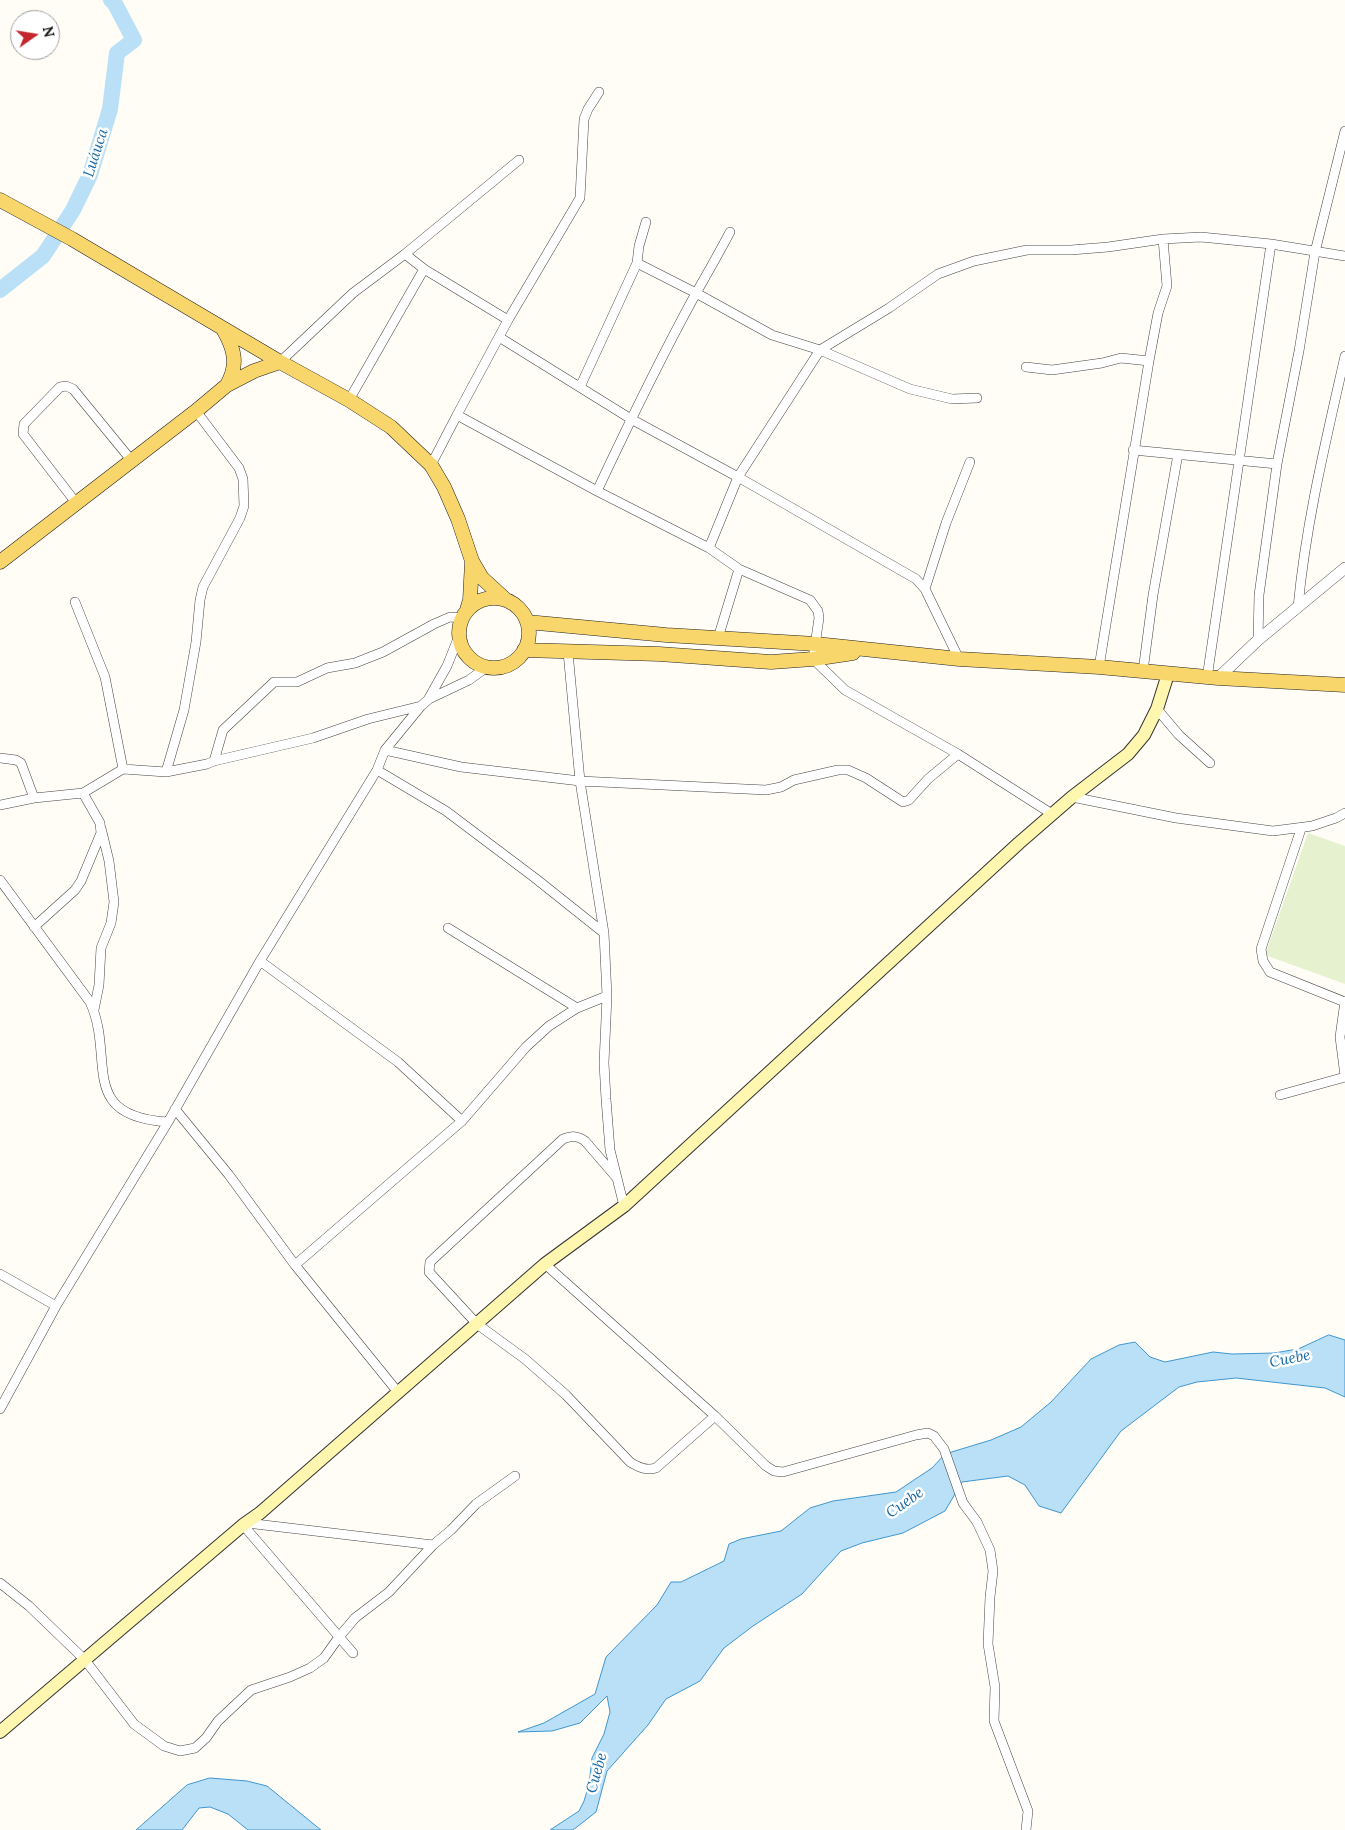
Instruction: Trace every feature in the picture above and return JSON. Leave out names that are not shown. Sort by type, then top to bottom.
[{"type":"main road","points":[[0,200],[72,239],[280,362],[349,400],[391,427],[431,465],[444,487],[458,519],[472,561],[482,578],[506,600],[515,605],[523,613],[527,622],[528,641],[524,650],[518,659],[498,668],[487,667],[477,663],[468,656],[462,647],[459,636],[470,600],[472,561]]},
{"type":"main road","points":[[222,328],[231,343],[234,356],[233,375],[227,385]]},
{"type":"main road","points":[[0,562],[66,510],[77,504],[227,385],[254,371],[280,362]]},
{"type":"main road","points":[[465,614],[478,602],[492,598],[506,600]]},
{"type":"main road","points":[[527,622],[816,644],[959,659],[1099,667],[1212,678],[1345,685]]},
{"type":"main road","points":[[524,650],[659,654],[771,662],[813,659],[871,650]]},
{"type":"main road","points":[[0,1732],[260,1513],[544,1264],[624,1206],[1018,843],[1072,797],[1128,754],[1144,735],[1157,710],[1168,674]]},
{"type":"street","points":[[431,465],[508,320],[580,198],[584,119],[599,92]]},
{"type":"street","points":[[1258,640],[1259,595],[1277,464],[1299,352],[1315,252],[1341,167],[1345,131]]},
{"type":"street","points":[[280,362],[353,293],[519,160]]},
{"type":"street","points":[[580,387],[637,263],[639,246],[646,222]]},
{"type":"street","points":[[597,491],[631,419],[696,293],[715,263],[730,232]]},
{"type":"street","points":[[709,548],[738,477],[820,350],[889,308],[938,274],[974,261],[1027,250],[1071,250],[1163,239],[1201,237],[1271,244],[1345,256]]},
{"type":"street","points":[[1099,667],[1133,450],[1158,313],[1167,286],[1163,239]]},
{"type":"street","points":[[1212,678],[1239,459],[1271,244]]},
{"type":"street","points":[[404,254],[424,270],[508,320]]},
{"type":"street","points":[[637,263],[772,335],[820,350],[910,389],[952,398],[977,398]]},
{"type":"street","points":[[349,400],[424,270]]},
{"type":"street","points":[[499,337],[631,419],[738,477],[916,579],[925,588],[959,659]]},
{"type":"street","points":[[1298,607],[1302,561],[1311,510],[1345,356]]},
{"type":"street","points":[[1026,367],[1052,370],[1102,363],[1121,358],[1149,361]]},
{"type":"street","points":[[77,504],[23,434],[24,424],[60,387],[66,386],[73,389],[132,461]]},
{"type":"street","points":[[166,772],[184,710],[203,587],[240,518],[244,506],[243,480],[239,468],[196,411]]},
{"type":"street","points":[[457,415],[597,491],[709,548],[739,569],[810,600],[818,611],[819,618],[813,659],[845,690],[958,754],[1052,814]]},
{"type":"street","points":[[1133,450],[1277,464]]},
{"type":"street","points":[[1144,671],[1153,595],[1178,454]]},
{"type":"street","points":[[925,588],[946,523],[970,462]]},
{"type":"street","points":[[1212,678],[1345,568]]},
{"type":"street","points":[[718,638],[739,569]]},
{"type":"street","points":[[74,602],[106,677],[123,770]]},
{"type":"street","points":[[214,761],[223,730],[274,682],[297,682],[327,668],[355,663],[383,652],[434,624],[450,617],[465,614]]},
{"type":"street","points":[[0,1409],[56,1306],[168,1122],[260,961],[377,770],[385,750],[429,698],[449,662],[459,636]]},
{"type":"street","points":[[568,652],[580,781],[604,933],[607,996],[604,1063],[610,1150],[624,1206]]},
{"type":"street","points":[[429,698],[469,680],[487,667]]},
{"type":"street","points":[[0,805],[34,798],[83,793],[123,770],[166,772],[207,764],[313,738],[368,719],[421,706]]},
{"type":"street","points":[[1157,710],[1179,735],[1210,763]]},
{"type":"street","points":[[385,750],[462,767],[580,781],[766,790],[781,787],[794,780],[838,770],[848,770],[866,778],[903,802],[909,800],[928,779],[958,754]]},
{"type":"street","points":[[0,758],[16,760],[21,763],[34,798]]},
{"type":"street","points":[[377,770],[446,811],[604,933]]},
{"type":"street","points":[[83,793],[101,828],[109,861],[114,902],[111,923],[100,948],[99,985],[94,1010]]},
{"type":"street","points":[[1072,797],[1186,819],[1273,831],[1301,829],[1336,818],[1345,813]]},
{"type":"street","points":[[34,927],[75,890],[81,881],[101,834],[101,828]]},
{"type":"street","points":[[1280,1095],[1345,1076],[1340,1038],[1345,1002],[1270,972],[1263,961],[1261,949],[1301,829]]},
{"type":"street","points":[[0,880],[90,1002],[97,1020],[103,1080],[107,1093],[116,1105],[135,1118],[168,1122]]},
{"type":"street","points":[[448,928],[577,1008]]},
{"type":"street","points":[[260,961],[398,1062],[462,1121]]},
{"type":"street","points":[[295,1265],[462,1121],[526,1047],[549,1026],[577,1008],[607,996]]},
{"type":"street","points":[[175,1109],[229,1174],[295,1265],[397,1391]]},
{"type":"street","points":[[616,1177],[579,1136],[563,1139],[430,1262],[429,1272],[477,1324],[525,1358],[566,1395],[630,1462],[639,1467],[656,1468],[715,1416]]},
{"type":"street","points":[[544,1264],[715,1416],[766,1466],[774,1471],[783,1472],[922,1434],[928,1433],[934,1436],[944,1449],[963,1503],[977,1522],[990,1550],[993,1572],[988,1644],[995,1687],[994,1721],[1028,1811],[1026,1830]]},
{"type":"street","points":[[0,1274],[56,1306]]},
{"type":"street","points":[[0,1583],[29,1606],[85,1660],[134,1724],[164,1746],[180,1751],[195,1748],[206,1738],[218,1721],[251,1690],[290,1677],[310,1668],[324,1658],[355,1618],[389,1592],[432,1545],[452,1530],[476,1504],[515,1476]]},
{"type":"street","points":[[245,1524],[432,1545]]},
{"type":"street","points":[[245,1524],[353,1653]]},
{"type":"green space","points":[[1308,833],[1345,846],[1345,984],[1265,955]]},
{"type":"water","name":"Cuebe","points":[[1329,1335],[1345,1340],[1345,1397],[1325,1388],[1236,1378],[1197,1382],[1179,1387],[1121,1431],[1061,1513],[1039,1506],[1025,1485],[1008,1476],[962,1482],[945,1511],[903,1533],[862,1543],[841,1551],[802,1594],[753,1626],[724,1648],[700,1681],[666,1699],[648,1725],[607,1771],[596,1812],[573,1830],[550,1830],[579,1811],[584,1801],[589,1785],[592,1758],[604,1734],[610,1712],[607,1696],[580,1723],[552,1731],[518,1732],[544,1723],[595,1694],[606,1657],[657,1605],[671,1582],[681,1582],[724,1561],[729,1544],[741,1539],[781,1531],[810,1508],[833,1501],[896,1492],[932,1468],[945,1454],[991,1440],[1021,1427],[1051,1402],[1091,1359],[1119,1345],[1135,1342],[1150,1357],[1165,1362],[1213,1352],[1232,1354],[1274,1353],[1298,1349]]},
{"type":"water","points":[[210,1778],[247,1781],[267,1786],[321,1830],[248,1830],[228,1814],[210,1807],[199,1808],[182,1830],[136,1830],[187,1785]]},
{"type":"waterway","name":"Luáuca","points":[[0,290],[43,256],[73,210],[90,175],[110,109],[117,53],[134,40],[114,2],[111,0]]}]
